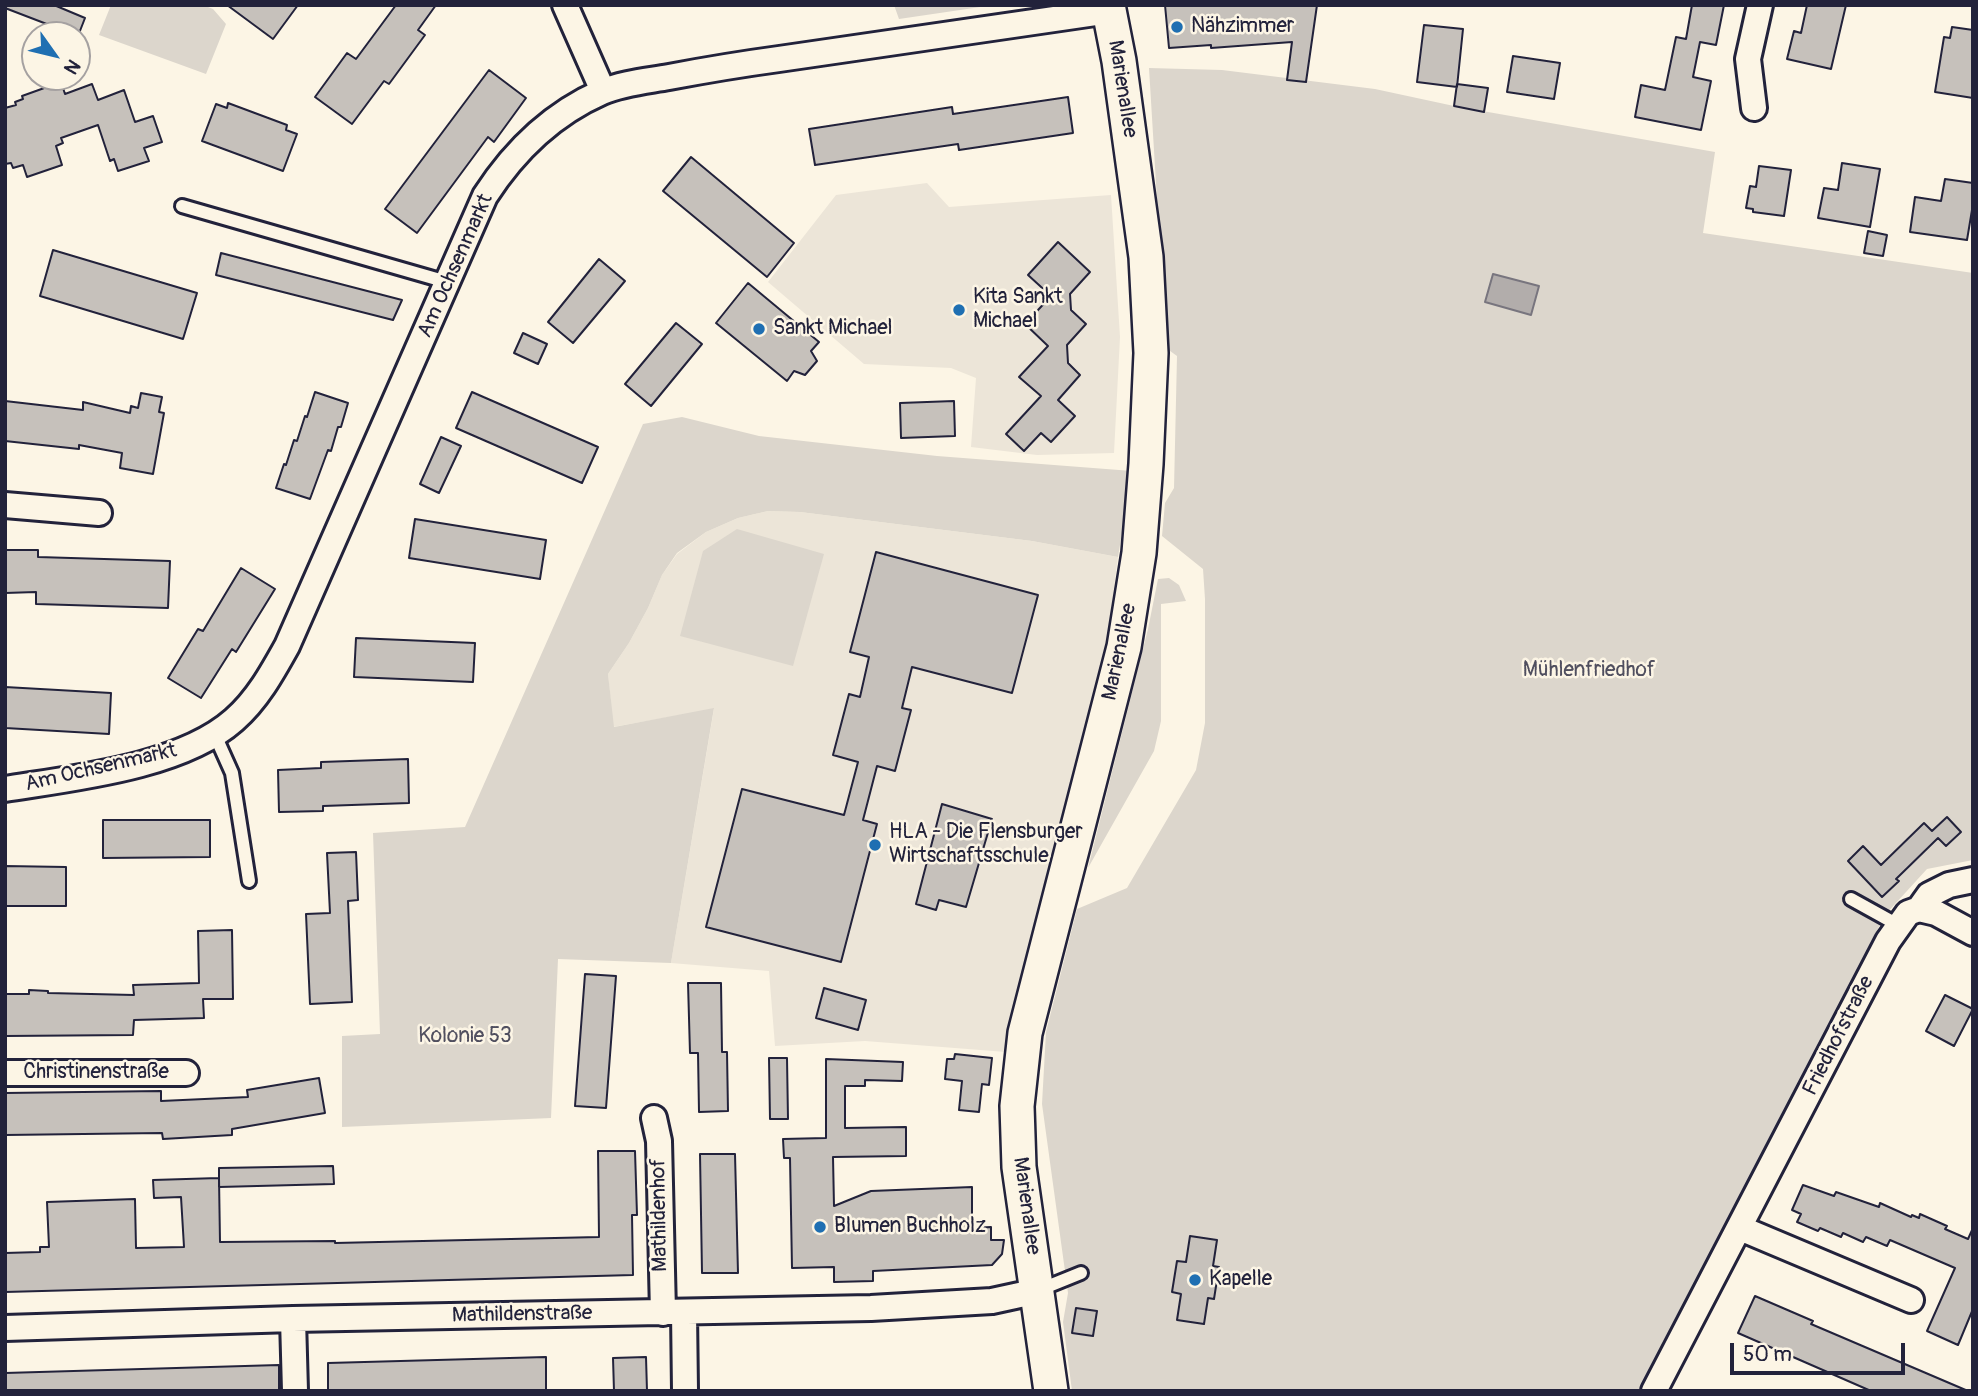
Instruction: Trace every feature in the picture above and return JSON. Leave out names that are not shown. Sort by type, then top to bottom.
[{"type":"main road","name":"Marienallee","points":[[1051,1391],[1019,1167],[1017,1106],[1024,1032],[1124,648],[1139,553],[1146,464],[1150,353],[1146,257],[1119,61],[1109,8]]},
{"type":"street","points":[[565,5],[603,92]]},
{"type":"street","points":[[1754,108],[1748,59],[1760,5]]},
{"type":"street","name":"Am Ochsenmarkt","points":[[5,789],[74,778],[162,759],[215,735],[250,704],[287,646],[485,196],[523,145],[547,125],[573,107],[603,92],[635,83],[730,65],[1109,8]]},
{"type":"street","points":[[5,505],[99,513]]},
{"type":"street","name":"Friedhofstraße","points":[[1654,1391],[1898,925],[1908,913],[1919,909],[1929,895],[1949,885],[1973,880]]},
{"type":"street","points":[[1919,909],[1936,913],[1973,933]]},
{"type":"street","name":"Christinenstraße","points":[[5,1073],[186,1073]]},
{"type":"street","name":"Mathildenhof","points":[[654,1118],[659,1141],[674,1312],[685,1391]]},
{"type":"street","points":[[1740,1228],[1911,1300]]},
{"type":"street","name":"Mathildenstraße","points":[[5,1328],[293,1319],[871,1308],[979,1302],[1038,1291]]},
{"type":"street","points":[[293,1319],[295,1391]]},
{"type":"lane","points":[[182,206],[447,282]]},
{"type":"lane","points":[[215,735],[232,773],[249,881]]},
{"type":"lane","points":[[1851,899],[1898,925]]},
{"type":"lane","points":[[1038,1291],[1081,1273]]},
{"type":"shaded area","name":"Kita Sankt Michael","points":[[927,183],[949,207],[1111,195],[1120,337],[1114,453],[1037,455],[971,447],[976,378],[951,368],[864,364],[768,282],[836,195]]},
{"type":"shaded area","points":[[1493,274],[1539,286],[1531,315],[1485,302]]},
{"type":"shaded area","name":"HLA - Die Flensburger Wirtschaftsschule","points":[[768,511],[800,512],[1032,541],[1118,557],[1103,670],[1006,1052],[865,1041],[775,1046],[769,971],[671,963],[714,709],[613,727],[608,674],[629,643],[662,575],[677,554],[706,532],[738,518]]},
{"type":"green space","points":[[111,5],[203,5],[213,9],[226,24],[206,74],[99,35]]},
{"type":"green space","points":[[894,5],[994,5],[899,19]]},
{"type":"green space","name":"Mühlenfriedhof","points":[[1149,68],[1222,70],[1375,89],[1454,106],[1715,152],[1703,233],[1973,273],[1973,860],[1927,869],[1885,915],[1640,1391],[1072,1391],[1063,1322],[1068,1293],[1042,1104],[1046,1032],[1077,909],[1127,888],[1196,770],[1205,723],[1203,569],[1162,536],[1165,503],[1174,488],[1177,356],[1166,348]]},
{"type":"green space","name":"Kolonie 53","points":[[682,417],[759,436],[937,456],[1132,471],[1118,557],[1032,541],[800,512],[768,511],[738,518],[706,532],[677,553],[662,575],[629,643],[608,674],[614,727],[714,708],[671,963],[558,959],[551,1118],[342,1127],[342,1036],[380,1034],[373,833],[465,827],[643,424]]},
{"type":"green space","points":[[737,529],[824,554],[793,666],[680,636],[703,551]]},
{"type":"green space","points":[[1169,578],[1179,585],[1186,601],[1161,604],[1161,721],[1154,751],[1088,868],[1158,579]]},
{"type":"building","points":[[5,5],[54,5],[85,18],[84,21],[39,21],[5,8]]},
{"type":"building","points":[[227,5],[298,5],[273,39]]},
{"type":"building","points":[[396,5],[436,5],[418,30],[425,35],[389,84],[384,81],[352,124],[315,97],[347,53],[356,59]]},
{"type":"building","points":[[1165,5],[1317,5],[1306,82],[1287,80],[1292,42],[1169,48]]},
{"type":"building","points":[[1692,5],[1724,5],[1716,45],[1700,42],[1693,77],[1711,81],[1701,130],[1635,117],[1641,85],[1665,90],[1676,37],[1686,39]]},
{"type":"building","points":[[1807,5],[1846,5],[1831,69],[1787,59],[1794,31],[1801,33]]},
{"type":"building","points":[[1424,25],[1463,29],[1457,87],[1417,82]]},
{"type":"building","points":[[1952,27],[1973,30],[1973,98],[1935,92],[1944,37],[1950,38]]},
{"type":"building","points":[[1513,56],[1560,63],[1554,99],[1507,92]]},
{"type":"building","points":[[489,70],[526,98],[494,142],[488,137],[417,233],[385,209]]},
{"type":"building","points":[[92,84],[98,100],[124,90],[135,122],[153,116],[162,142],[144,148],[149,161],[118,171],[114,159],[110,161],[98,125],[61,138],[63,143],[56,146],[62,165],[27,177],[23,165],[13,168],[11,163],[5,164],[5,108],[16,105],[15,102],[23,99],[22,96],[36,91],[64,91],[65,94],[91,91]]},
{"type":"building","points":[[1457,84],[1488,88],[1484,112],[1454,106]]},
{"type":"building","points":[[1068,97],[1073,133],[959,150],[958,144],[815,165],[809,129],[952,107],[953,114]]},
{"type":"building","points":[[228,103],[287,125],[286,130],[297,134],[283,171],[202,141],[216,104],[227,108]]},
{"type":"building","points":[[691,157],[794,243],[767,277],[663,191]]},
{"type":"building","points":[[1842,163],[1880,169],[1870,227],[1818,218],[1824,188],[1838,190]]},
{"type":"building","points":[[1759,166],[1791,170],[1784,216],[1753,212],[1753,209],[1746,208],[1750,186],[1756,187]]},
{"type":"building","points":[[1945,179],[1973,183],[1973,204],[1967,240],[1910,232],[1915,197],[1941,201]]},
{"type":"building","points":[[1868,231],[1887,235],[1883,256],[1864,253]]},
{"type":"building","points":[[1058,242],[1090,272],[1070,294],[1071,310],[1086,324],[1067,345],[1068,363],[1080,375],[1058,400],[1075,416],[1051,442],[1041,433],[1024,451],[1006,434],[1041,396],[1019,377],[1048,346],[1025,324],[1051,296],[1028,275]]},
{"type":"building","points":[[53,250],[197,293],[183,339],[40,296]]},
{"type":"building","points":[[221,253],[402,300],[393,320],[216,275]]},
{"type":"building","points":[[599,259],[625,281],[573,343],[548,322]]},
{"type":"building","name":"Sankt Michael","points":[[748,283],[819,342],[811,351],[817,361],[805,375],[794,371],[787,381],[716,323]]},
{"type":"building","points":[[676,323],[702,344],[651,406],[625,384]]},
{"type":"building","points":[[523,333],[547,344],[538,364],[514,353]]},
{"type":"building","points":[[315,392],[348,403],[341,427],[338,427],[331,451],[328,450],[310,499],[276,488]]},
{"type":"building","points":[[472,392],[598,447],[582,483],[456,428]]},
{"type":"building","points":[[141,393],[162,397],[159,412],[164,413],[153,474],[120,468],[122,453],[79,445],[79,449],[5,441],[5,401],[83,410],[83,402],[130,413],[131,406],[138,408]]},
{"type":"building","points":[[954,401],[955,436],[901,438],[900,403]]},
{"type":"building","points":[[441,437],[461,446],[439,493],[420,484]]},
{"type":"building","points":[[415,519],[546,540],[540,579],[409,558]]},
{"type":"building","points":[[5,550],[38,550],[38,557],[170,561],[168,608],[36,604],[36,592],[5,593]]},
{"type":"building","points":[[876,552],[1038,595],[1012,693],[912,667],[902,708],[911,710],[895,771],[877,766],[863,820],[877,824],[841,962],[706,927],[742,789],[844,815],[858,762],[833,755],[849,694],[860,697],[869,657],[850,652]]},
{"type":"building","points":[[241,568],[275,589],[236,652],[232,649],[201,698],[168,678],[198,629],[203,631]]},
{"type":"building","points":[[356,638],[475,643],[473,682],[354,677]]},
{"type":"building","points":[[5,687],[111,693],[109,734],[5,728]]},
{"type":"building","points":[[408,759],[409,803],[323,806],[323,811],[279,812],[278,770],[321,768],[321,762]]},
{"type":"building","points":[[942,804],[992,819],[966,907],[939,900],[936,910],[916,904]]},
{"type":"building","points":[[1947,817],[1961,832],[1946,846],[1938,838],[1896,879],[1899,881],[1882,897],[1848,861],[1863,846],[1881,865],[1924,823],[1932,831]]},
{"type":"building","points":[[103,820],[210,820],[210,857],[103,858]]},
{"type":"building","points":[[356,852],[358,900],[348,901],[352,1002],[310,1004],[306,914],[330,913],[327,853]]},
{"type":"building","points":[[5,866],[66,867],[66,906],[5,906]]},
{"type":"building","points":[[232,930],[233,999],[203,999],[204,1018],[134,1020],[133,1035],[5,1036],[5,994],[29,994],[29,990],[134,995],[133,985],[199,983],[198,931]]},
{"type":"building","points":[[585,974],[616,976],[606,1108],[575,1106]]},
{"type":"building","points":[[688,983],[721,983],[722,1052],[727,1052],[728,1111],[699,1112],[698,1053],[690,1053]]},
{"type":"building","points":[[824,988],[866,1000],[858,1030],[816,1018]]},
{"type":"building","points":[[1945,995],[1973,1009],[1954,1046],[1926,1031]]},
{"type":"building","points":[[955,1054],[992,1058],[989,1085],[982,1084],[979,1112],[959,1110],[962,1081],[945,1079],[947,1059],[954,1059]]},
{"type":"building","points":[[769,1058],[787,1058],[788,1119],[770,1119]]},
{"type":"building","points":[[826,1059],[903,1062],[902,1081],[865,1080],[865,1086],[845,1086],[845,1128],[906,1127],[906,1156],[833,1157],[834,1206],[871,1191],[972,1187],[972,1228],[991,1227],[991,1240],[1004,1240],[1002,1254],[992,1265],[873,1271],[873,1281],[834,1282],[834,1267],[792,1268],[790,1158],[784,1158],[783,1139],[826,1138]]},
{"type":"building","points":[[319,1078],[325,1113],[232,1129],[232,1135],[163,1139],[162,1133],[5,1135],[5,1093],[161,1091],[161,1101],[248,1097],[247,1090]]},
{"type":"building","points":[[598,1151],[635,1151],[637,1215],[632,1215],[633,1275],[5,1292],[5,1253],[40,1252],[40,1247],[49,1247],[47,1202],[135,1199],[136,1248],[184,1247],[181,1197],[154,1198],[153,1180],[219,1178],[220,1242],[335,1243],[599,1237]]},
{"type":"building","points":[[700,1154],[735,1154],[738,1273],[702,1273]]},
{"type":"building","points":[[333,1166],[334,1184],[219,1187],[219,1168]]},
{"type":"building","points":[[1803,1185],[1834,1196],[1836,1192],[1879,1207],[1880,1203],[1911,1217],[1912,1215],[1919,1218],[1920,1214],[1968,1239],[1973,1228],[1973,1309],[1958,1345],[1927,1331],[1955,1268],[1890,1240],[1887,1246],[1866,1237],[1863,1242],[1843,1233],[1841,1237],[1797,1222],[1801,1214],[1792,1210]]},
{"type":"building","name":"Kapelle","points":[[1190,1236],[1217,1240],[1213,1266],[1219,1267],[1214,1299],[1208,1298],[1204,1324],[1177,1320],[1181,1294],[1172,1292],[1177,1261],[1186,1262]]},
{"type":"building","points":[[1755,1296],[1813,1321],[1811,1324],[1968,1391],[1871,1391],[1738,1333]]},
{"type":"building","points":[[1076,1308],[1097,1311],[1093,1336],[1072,1333]]},
{"type":"building","points":[[546,1357],[546,1391],[328,1391],[328,1363]]},
{"type":"building","points":[[646,1357],[647,1391],[614,1391],[613,1358]]},
{"type":"building","points":[[279,1365],[279,1391],[5,1391],[5,1373]]},
{"type":"place","name":"Nähzimmer","points":[[1177,27]]},
{"type":"place","name":"Kita Sankt Michael","points":[[959,310]]},
{"type":"place","name":"Sankt Michael","points":[[759,329]]},
{"type":"place","name":"HLA - Die Flensburger Wirtschaftsschule","points":[[875,845]]},
{"type":"place","name":"Blumen Buchholz","points":[[820,1227]]},
{"type":"place","name":"Kapelle","points":[[1195,1280]]}]
